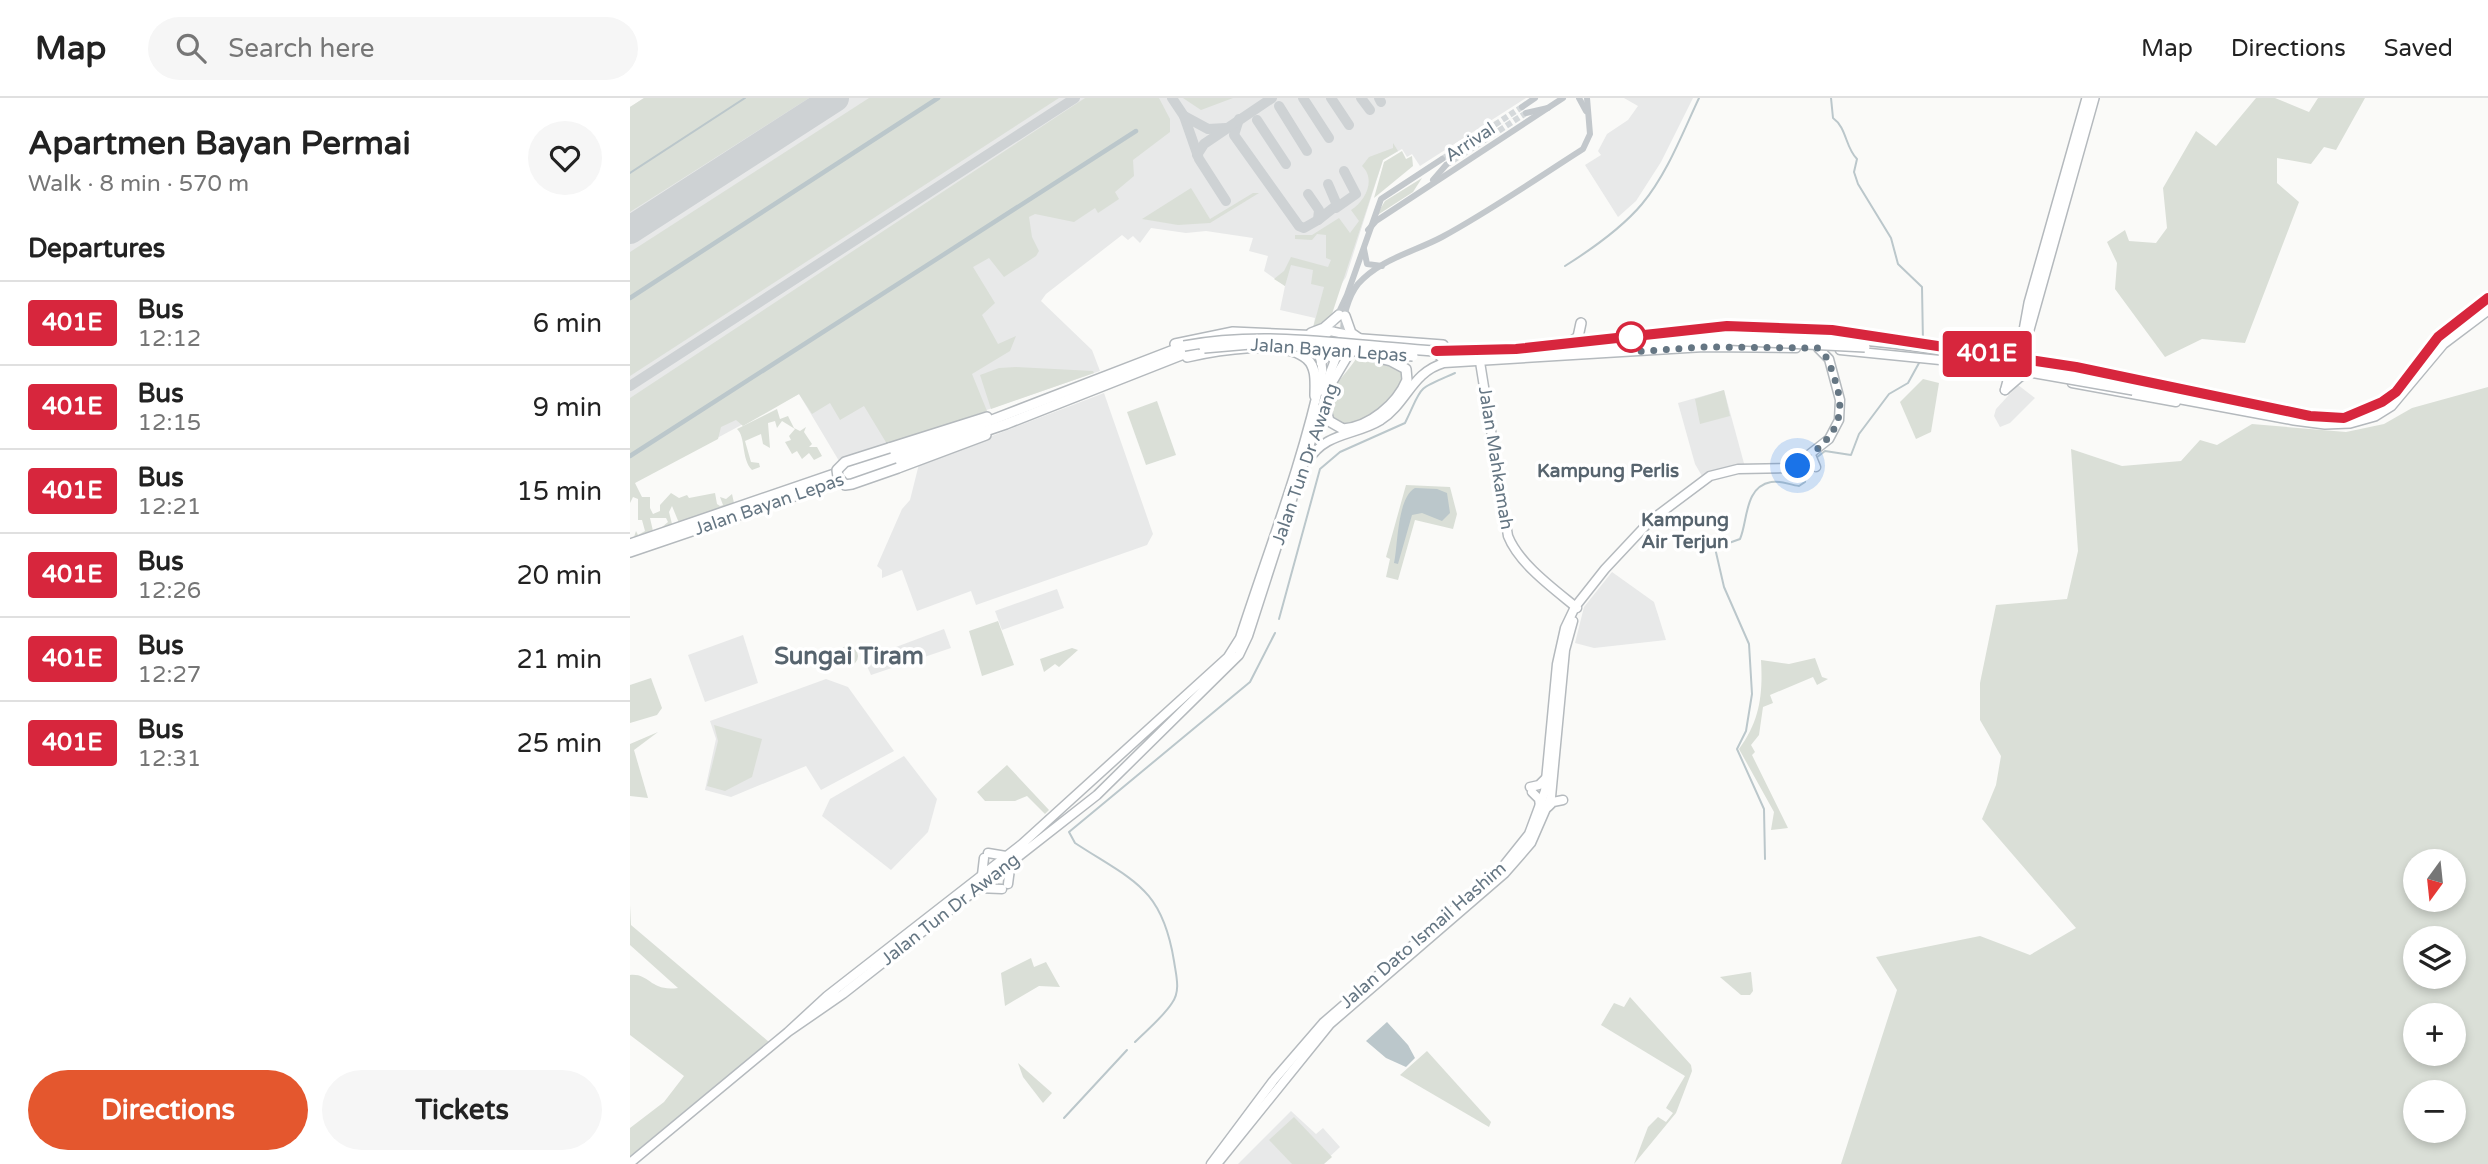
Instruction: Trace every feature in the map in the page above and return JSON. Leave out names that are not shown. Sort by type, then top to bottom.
[{"type":"highway","points":[[2087,98],[2020,364],[2325,424],[2350,423],[2375,416],[2403,395],[2443,344],[2488,310]]},
{"type":"highway","points":[[1999,356],[2011,354],[2023,346],[2094,98]]},
{"type":"highway","points":[[2206,400],[2327,418],[2361,413],[2396,392],[2438,337],[2488,298]]},
{"type":"highway","points":[[1292,334],[1320,331],[1342,315],[1351,333],[1362,341]]},
{"type":"highway","points":[[1571,342],[1578,337],[1581,323],[1591,341]]},
{"type":"highway","points":[[1142,360],[1170,346],[1199,337],[1245,332],[1326,333]]},
{"type":"highway","points":[[1347,336],[1362,341],[1441,345],[1547,345]]},
{"type":"highway","name":"Jalan Bayan Lepas","points":[[630,544],[1012,411],[1184,346],[1255,337],[1436,354],[1571,342],[1730,337],[1860,346],[2020,364]]},
{"type":"highway","points":[[1668,339],[1721,347]]},
{"type":"highway","name":"Jalan Bayan Lepas","points":[[630,552],[1006,424],[1194,350],[1248,343],[1356,353],[1494,356],[1668,339]]},
{"type":"highway","points":[[2023,346],[2031,357],[2041,363]]},
{"type":"highway","points":[[1151,366],[1235,349],[1296,352],[1307,358],[1313,368],[1315,396]]},
{"type":"highway","points":[[1324,402],[1332,425],[1349,429],[1380,414],[1396,399],[1408,380],[1408,373],[1400,365],[1356,353]]},
{"type":"highway","points":[[1006,424],[972,443],[852,484],[845,485],[838,477],[837,470],[845,462],[958,424],[1012,411]]},
{"type":"main road","name":"Jalan Bayan Lepas","points":[[1668,339],[1714,327],[1832,330],[1999,356],[2020,364]]},
{"type":"main road","points":[[1326,333],[1347,336]]},
{"type":"main road","name":"Jalan Tun Dr Awang","points":[[788,1032],[862,979],[976,888],[1228,657],[1237,644],[1296,465],[1321,363],[1316,346],[1326,333]]},
{"type":"main road","name":"Jalan Tun Dr Awang","points":[[630,1163],[788,1032],[827,996],[982,875],[1097,795],[1242,651],[1324,402],[1352,349],[1347,336]]},
{"type":"main road","points":[[1882,354],[1885,338]]},
{"type":"main road","points":[[1299,480],[1320,445],[1380,420],[1398,404],[1420,375],[1432,366],[1721,347],[1818,348],[1963,363],[2041,363],[2067,366],[2161,383],[2206,400]]},
{"type":"main road","name":"Jalan Dato Ismail Hashim","points":[[1549,779],[1557,664],[1565,628],[1577,608],[1613,562],[1650,522],[1710,476],[1738,469],[1792,468],[1829,439],[1840,415],[1839,391],[1829,359],[1818,348]]},
{"type":"main road","points":[[1829,359],[1840,350]]},
{"type":"main road","points":[[1319,416],[1318,407],[1335,360],[1327,354],[1321,363]]},
{"type":"main road","name":"Jalan Mahkamah","points":[[1480,362],[1512,547],[1577,608]]},
{"type":"main road","points":[[1963,363],[2007,373],[2005,390],[2020,377],[2030,373]]},
{"type":"main road","points":[[2020,364],[2030,373],[2152,400],[2206,400]]},
{"type":"main road","points":[[2067,366],[2060,373],[2067,382]]},
{"type":"main road","points":[[1811,455],[1816,467]]},
{"type":"main road","points":[[1564,597],[1565,628]]},
{"type":"main road","name":"Jalan Dato Ismail Hashim","points":[[1217,1164],[1324,1030],[1505,873],[1531,843],[1543,809],[1549,779],[1564,656],[1572,650],[1567,643],[1577,608]]},
{"type":"main road","points":[[1107,768],[1107,777],[1115,778]]},
{"type":"main road","points":[[1549,779],[1562,797],[1543,809],[1531,790],[1549,779]]},
{"type":"main road","points":[[1088,785],[1098,787],[1097,795]]},
{"type":"main road","name":"Jalan Dato Ismail Hashim","points":[[1211,1164],[1273,1081],[1322,1023],[1507,863],[1529,834],[1543,809]]},
{"type":"main road","points":[[976,888],[1005,886],[1009,858],[986,855],[982,875]]},
{"type":"street","points":[[1535,98],[1524,110],[1549,108]]},
{"type":"street","name":"Arrival","points":[[1374,220],[1563,98]]},
{"type":"street","points":[[1579,98],[1589,116]]},
{"type":"street","points":[[1326,333],[1342,315],[1355,288],[1384,266],[1410,249],[1439,239],[1583,149],[1589,139],[1587,99]]},
{"type":"street","name":"Arrival","points":[[1374,220],[1376,208],[1386,195],[1444,162],[1428,187]]},
{"type":"street","points":[[1347,336],[1342,315],[1368,230],[1374,220]]},
{"type":"street","points":[[1365,239],[1364,260],[1371,266],[1384,266]]},
{"type":"shaded area","points":[[644,98],[1526,98],[1420,166],[1412,154],[1407,157],[1402,149],[1383,160],[1346,277],[1313,328],[1315,318],[1280,310],[1285,286],[1264,271],[1268,256],[1249,251],[1253,238],[1206,231],[1186,233],[1151,228],[1140,243],[1133,236],[1128,240],[1122,235],[1046,294],[1041,301],[1092,350],[1100,371],[839,461],[799,394],[630,485],[630,107]]},
{"type":"shaded area","points":[[644,98],[809,98],[630,212],[630,107]]},
{"type":"shaded area","points":[[869,98],[1059,98],[630,376],[630,252]]},
{"type":"shaded area","points":[[1085,98],[1159,98],[1170,119],[1170,132],[1133,160],[1134,176],[1115,192],[1119,199],[1098,213],[1095,208],[1074,222],[1035,214],[1029,217],[1032,237],[1039,251],[1036,256],[1004,277],[989,258],[973,267],[995,303],[982,315],[998,344],[1016,336],[1010,351],[972,374],[987,411],[887,444],[864,406],[840,420],[830,403],[812,414],[799,394],[743,426],[736,420],[721,427],[718,439],[635,483],[642,497],[650,497],[653,514],[660,511],[660,505],[671,493],[679,498],[687,495],[689,498],[715,493],[720,506],[723,505],[720,497],[726,499],[732,494],[734,503],[679,523],[672,506],[669,512],[672,524],[661,528],[668,522],[666,518],[650,518],[653,531],[634,537],[636,531],[638,535],[645,531],[642,520],[638,520],[638,499],[633,497],[630,503],[630,398]]},
{"type":"shaded area","points":[[1183,98],[1233,98],[1201,110]]},
{"type":"shaded area","points":[[1624,98],[1693,98],[1661,162],[1636,201],[1618,217],[1585,165],[1601,155],[1598,151],[1607,134],[1628,120],[1638,106]]},
{"type":"shaded area","points":[[2256,98],[2275,98],[2309,112],[2318,98],[2365,98],[2336,150],[2324,147],[2311,164],[2277,158],[2277,183],[2299,202],[2245,343],[2202,339],[2165,357],[2115,289],[2117,263],[2107,242],[2125,230],[2129,241],[2156,243],[2167,228],[2163,188],[2196,131],[2216,146]]},
{"type":"shaded area","points":[[1393,143],[1398,151],[1383,160],[1331,317],[1313,328],[1324,287],[1311,284],[1313,270],[1291,265],[1285,286],[1274,279],[1284,271],[1291,257],[1328,267],[1331,260],[1326,258],[1326,235],[1317,234],[1312,240],[1295,239],[1295,235],[1312,235],[1339,218],[1350,233],[1359,221],[1351,210],[1365,196],[1369,183],[1362,166],[1369,157],[1393,148]]},
{"type":"shaded area","points":[[1402,151],[1406,159],[1412,156],[1413,166],[1374,198],[1384,162]]},
{"type":"shaded area","points":[[1422,178],[1413,192],[1376,216],[1385,201]]},
{"type":"shaded area","points":[[1191,188],[1210,219],[1253,193],[1259,193],[1210,223],[1178,225],[1142,219]]},
{"type":"shaded area","points":[[1357,357],[1402,369],[1405,376],[1394,394],[1381,407],[1346,425],[1333,420],[1329,401],[1335,386]]},
{"type":"shaded area","points":[[999,368],[1094,373],[991,409],[980,375]]},
{"type":"shaded area","points":[[1923,379],[1939,383],[1931,432],[1916,439],[1900,402]]},
{"type":"shaded area","points":[[2018,385],[2035,398],[2010,423],[2000,427],[1994,416],[1996,409]]},
{"type":"shaded area","points":[[2488,387],[2488,1164],[1841,1164],[1897,990],[1876,957],[1980,936],[2030,955],[2076,928],[1982,819],[1996,785],[2001,756],[1980,720],[1980,683],[1996,605],[2067,599],[2078,551],[2071,449],[2122,466],[2181,461],[2200,440],[2217,445],[2252,424],[2346,432],[2384,424],[2412,408]]},
{"type":"shaded area","points":[[1724,390],[1745,467],[1702,476],[1695,464],[1678,403]]},
{"type":"shaded area","points":[[1724,390],[1730,416],[1700,424],[1695,399]]},
{"type":"shaded area","points":[[1104,393],[1153,534],[1147,545],[976,605],[971,591],[917,611],[902,570],[882,578],[882,570],[877,566],[902,509],[910,500],[919,464]]},
{"type":"shaded area","points":[[1157,401],[1176,455],[1146,465],[1127,412]]},
{"type":"shaded area","points":[[777,409],[780,419],[788,416],[794,428],[800,431],[806,427],[804,432],[812,444],[809,447],[817,447],[822,456],[814,460],[809,453],[802,459],[797,451],[792,454],[785,442],[791,440],[789,436],[795,429],[782,421],[777,428],[775,421],[768,423],[770,448],[763,444],[761,434],[745,441],[751,462],[759,463],[760,467],[752,470],[746,460],[742,437],[737,429]]},
{"type":"shaded area","points":[[1406,485],[1450,487],[1457,514],[1453,529],[1415,520],[1398,580],[1386,577],[1390,559],[1386,557]]},
{"type":"shaded area","points":[[1415,488],[1437,489],[1447,493],[1450,513],[1442,521],[1422,513],[1412,515],[1398,564],[1394,563],[1402,512],[1409,493]]},
{"type":"shaded area","points":[[1612,572],[1654,602],[1666,640],[1594,648],[1575,643],[1584,607]]},
{"type":"shaded area","points":[[1057,589],[1064,608],[1002,630],[995,611]]},
{"type":"shaded area","points":[[998,621],[1014,665],[982,676],[969,631]]},
{"type":"shaded area","points":[[944,629],[951,648],[871,675],[867,666],[872,656]]},
{"type":"shaded area","points":[[743,635],[758,683],[705,702],[688,655]]},
{"type":"shaded area","points":[[844,646],[852,646],[858,656],[852,666],[844,666],[838,660],[838,652]]},
{"type":"shaded area","points":[[1072,648],[1078,650],[1059,667],[1055,664],[1044,672],[1040,659]]},
{"type":"shaded area","points":[[1815,658],[1822,677],[1828,679],[1817,685],[1813,677],[1770,695],[1773,703],[1763,707],[1759,735],[1751,745],[1755,752],[1752,755],[1788,828],[1771,830],[1774,812],[1739,749],[1752,728],[1759,707],[1761,660],[1789,664]]},
{"type":"shaded area","points":[[651,678],[662,708],[657,715],[630,723],[630,685]]},
{"type":"shaded area","points":[[826,679],[848,687],[894,751],[821,790],[806,766],[731,797],[705,790],[716,739],[710,721]]},
{"type":"shaded area","points":[[714,725],[762,739],[752,777],[725,791],[707,786],[718,741]]},
{"type":"shaded area","points":[[658,732],[634,750],[648,798],[630,796],[630,744]]},
{"type":"shaded area","points":[[904,756],[937,799],[928,832],[891,870],[822,816],[830,799]]},
{"type":"shaded area","points":[[1007,765],[1049,810],[1045,814],[1027,796],[1015,801],[985,801],[977,792]]},
{"type":"shaded area","points":[[630,905],[631,925],[769,1042],[630,1156],[630,1128],[664,1102],[684,1076],[630,1035],[630,975],[637,975],[669,989],[678,988],[630,945]]},
{"type":"shaded area","points":[[1031,958],[1034,967],[1046,962],[1060,987],[1039,986],[1005,1006],[1001,973]]},
{"type":"shaded area","points":[[1751,972],[1753,991],[1750,995],[1741,995],[1720,977]]},
{"type":"shaded area","points":[[1630,997],[1691,1065],[1692,1071],[1676,1113],[1634,1164],[1648,1127],[1658,1117],[1666,1122],[1673,1113],[1666,1108],[1685,1076],[1601,1025],[1614,1003],[1624,1007]]},
{"type":"shaded area","points":[[1387,1022],[1408,1045],[1415,1058],[1406,1067],[1386,1058],[1366,1041]]},
{"type":"shaded area","points":[[1427,1051],[1491,1122],[1489,1127],[1400,1075]]},
{"type":"shaded area","points":[[1018,1063],[1052,1093],[1043,1103],[1023,1077]]},
{"type":"shaded area","points":[[1291,1111],[1316,1134],[1323,1128],[1340,1147],[1322,1164],[1238,1164]]},
{"type":"shaded area","points":[[1294,1117],[1332,1157],[1324,1164],[1292,1164],[1269,1140]]},
{"type":"waterway","points":[[630,173],[745,98]]},
{"type":"waterway","points":[[630,298],[938,98]]},
{"type":"waterway","points":[[1565,266],[1606,238],[1642,204],[1667,167],[1699,98]]},
{"type":"waterway","points":[[1831,98],[1833,118],[1841,127],[1857,159],[1854,172],[1858,184],[1891,238],[1898,264],[1922,287],[1923,343]]},
{"type":"waterway","points":[[630,456],[1136,131]]},
{"type":"waterway","points":[[1816,458],[1825,451],[1851,455],[1859,434],[1889,394],[1908,383],[1919,363]]},
{"type":"waterway","points":[[1279,619],[1320,469],[1340,452],[1405,423],[1422,390],[1455,373]]},
{"type":"waterway","points":[[1765,859],[1764,809],[1737,749],[1746,731],[1752,694],[1749,644],[1724,587],[1715,548],[1740,539],[1748,506],[1756,490],[1771,482],[1799,486],[1805,482],[1806,471]]},
{"type":"waterway","points":[[1135,1042],[1175,998],[1177,977],[1169,936],[1162,917],[1142,888],[1075,843],[1069,832],[1250,682],[1275,633]]},
{"type":"waterway","points":[[1064,1118],[1127,1050]]},
{"type":"taxiway","points":[[630,386],[1075,98]]},
{"type":"taxiway","points":[[1172,98],[1184,116],[1199,159],[1226,201]]},
{"type":"taxiway","points":[[1197,155],[1204,144],[1272,98]]},
{"type":"taxiway","points":[[1303,98],[1329,138]]},
{"type":"taxiway","points":[[1331,98],[1349,125]]},
{"type":"taxiway","points":[[1361,98],[1370,110]]},
{"type":"taxiway","points":[[1379,98],[1381,102]]},
{"type":"taxiway","points":[[1279,106],[1307,151]]},
{"type":"taxiway","points":[[1184,116],[1208,129],[1226,128]]},
{"type":"taxiway","points":[[1239,119],[1234,135],[1299,226],[1304,228],[1318,220]]},
{"type":"taxiway","points":[[1257,120],[1286,164]]},
{"type":"taxiway","points":[[1336,208],[1356,194],[1344,171]]},
{"type":"taxiway","points":[[1308,194],[1319,210],[1318,220],[1337,205],[1328,184]]},
{"type":"taxiway","points":[[630,232],[638,225]]},
{"type":"runway","points":[[630,230],[835,98]]},
{"type":"tunnel","points":[[1442,159],[1522,107]]},
{"type":"tunnel","points":[[1446,165],[1526,113]]},
{"type":"bus line","name":"401E","points":[[1436,351],[1516,349],[1668,335],[1727,326],[1832,330],[2076,367],[2310,416],[2344,418],[2361,413],[2396,392],[2438,337],[2488,298]]},
{"type":"district","name":"Kampung Perlis","points":[[1608,471]]},
{"type":"district","name":"Kampung Air Terjun","points":[[1685,531]]},
{"type":"district","name":"Sungai Tiram","points":[[849,656]]},
{"type":"route","points":[[1631,337],[1631,352],[1704,347],[1818,348],[1829,359],[1839,391],[1840,415],[1826,442],[1798,466]]}]
